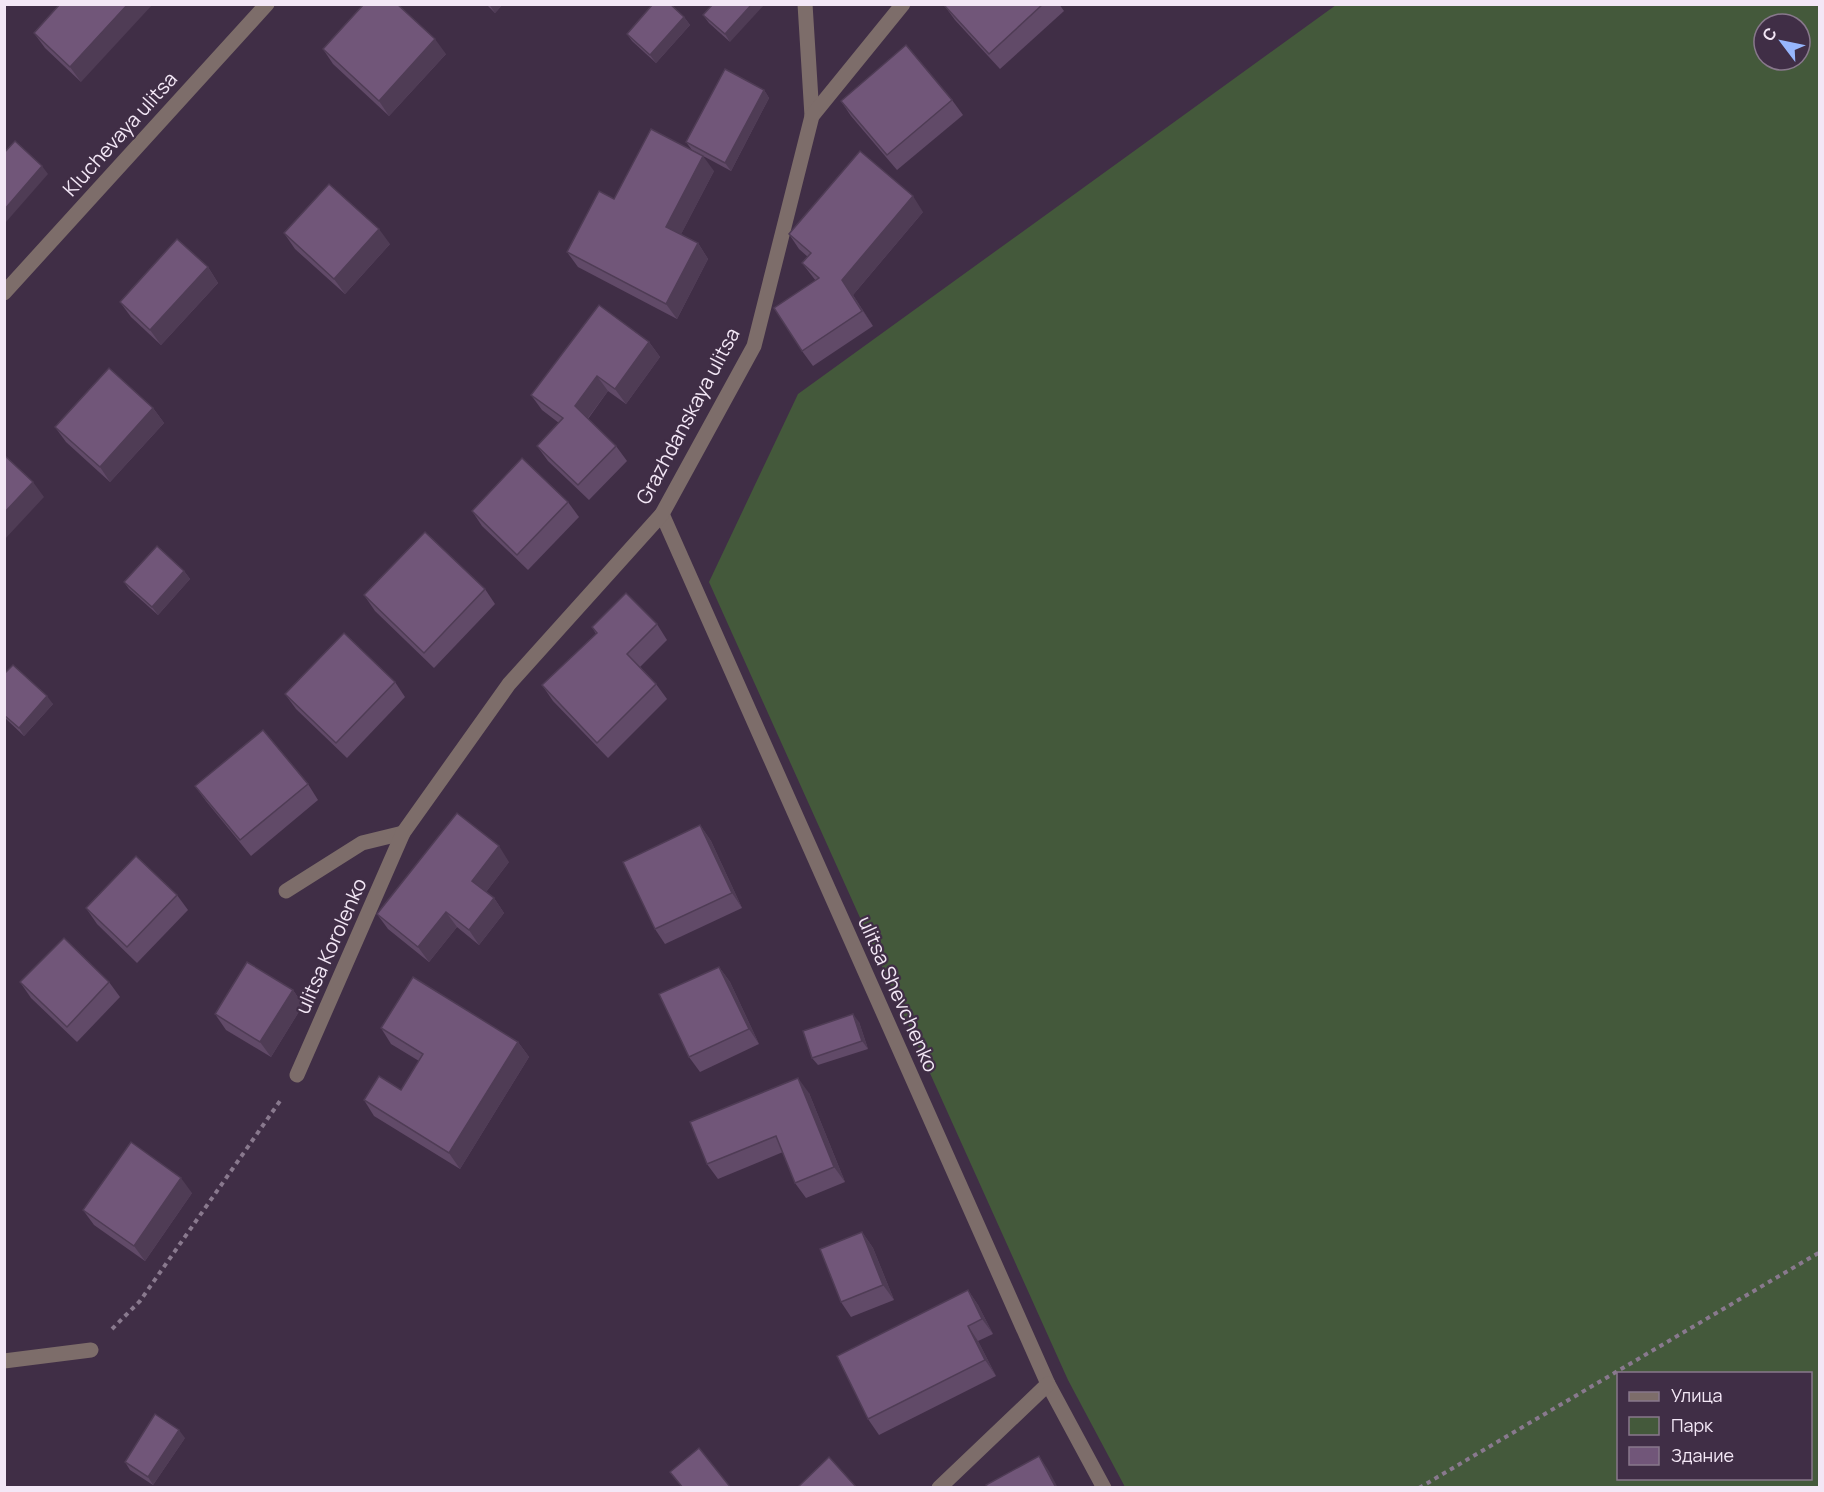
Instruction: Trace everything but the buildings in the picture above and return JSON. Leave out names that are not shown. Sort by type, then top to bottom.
[{"type":"street","name":"Kluchevaya ulitsa","points":[[4,293],[267,4]]},
{"type":"street","points":[[805,4],[812,116]]},
{"type":"street","name":"Grazhdanskaya ulitsa","points":[[404,832],[509,684],[662,514],[754,346],[812,116],[903,4]]},
{"type":"street","name":"ulitsa Shevchenko","points":[[662,514],[1048,1384],[1104,1488]]},
{"type":"street","points":[[286,891],[362,843],[404,832]]},
{"type":"street","name":"ulitsa Korolenko","points":[[297,1075],[404,832]]},
{"type":"street","points":[[4,1361],[91,1350]]},
{"type":"street","points":[[939,1488],[1048,1384]]},
{"type":"path","points":[[91,1350],[141,1301],[297,1075]]},
{"type":"path","points":[[1419,1488],[1820,1252]]},
{"type":"green space","points":[[1336,5],[1819,5],[1819,1487],[1125,1487],[1068,1380],[709,582],[798,394]]}]
